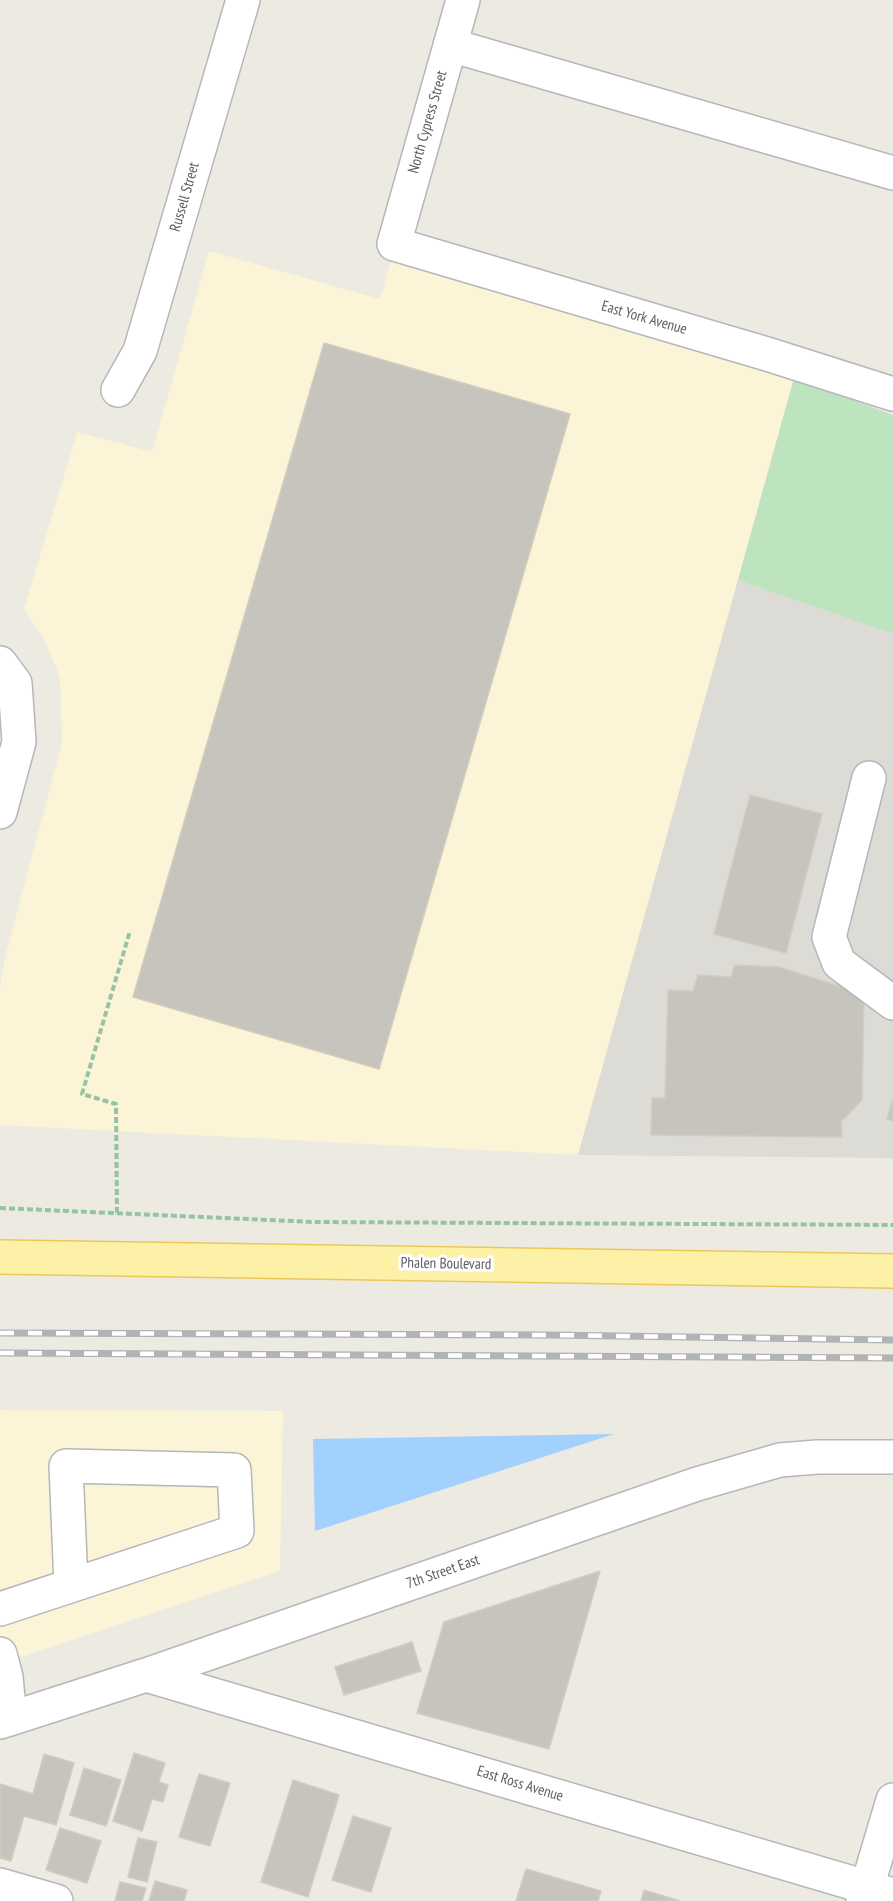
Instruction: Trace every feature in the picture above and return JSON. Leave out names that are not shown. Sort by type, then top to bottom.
[{"type":"main road","name":"Phalen Boulevard","points":[[0,1257],[893,1271]]},
{"type":"street","name":"Russell Street","points":[[118,390],[140,351],[243,0]]},
{"type":"street","name":"North Cypress Street","points":[[394,244],[463,0]]},
{"type":"street","points":[[450,45],[893,173]]},
{"type":"street","name":"East York Avenue","points":[[394,244],[767,354],[893,394]]},
{"type":"street","points":[[0,663],[15,682],[19,742],[0,812]]},
{"type":"street","points":[[869,778],[829,937],[839,963],[893,1003]]},
{"type":"street","name":"7th Street East","points":[[5,1720],[146,1675],[697,1484],[780,1460],[817,1457],[893,1457]]},
{"type":"street","points":[[0,1609],[237,1531],[234,1470],[66,1466],[71,1585]]},
{"type":"street","points":[[0,1654],[6,1677],[5,1720]]},
{"type":"street","name":"East Ross Avenue","points":[[146,1675],[874,1894]]},
{"type":"street","points":[[874,1894],[893,1800]]},
{"type":"street","points":[[0,1885],[57,1901]]},
{"type":"path","points":[[117,1213],[116,1104],[82,1094],[130,931]]},
{"type":"path","points":[[0,1208],[314,1222],[893,1225]]},
{"type":"shaded area","points":[[209,251],[380,299],[391,261],[794,378],[578,1155],[0,1125],[0,989],[4,961],[62,743],[60,677],[45,641],[24,609],[77,432],[152,452]]},
{"type":"shaded area","points":[[738,580],[893,634],[893,1158],[578,1155]]},
{"type":"shaded area","points":[[0,1410],[283,1411],[280,1571],[0,1664]]},
{"type":"green space","points":[[794,378],[893,415],[893,634],[738,580]]},
{"type":"water","points":[[614,1434],[315,1531],[313,1439]]},
{"type":"building","points":[[324,343],[570,414],[379,1069],[133,997]]},
{"type":"building","points":[[750,795],[822,814],[786,953],[714,934]]},
{"type":"building","points":[[735,965],[779,967],[864,994],[862,1100],[841,1122],[842,1137],[651,1135],[652,1098],[665,1098],[668,990],[693,991],[698,975],[731,977]]},
{"type":"building","points":[[893,1099],[893,1121],[887,1119]]},
{"type":"building","points":[[600,1571],[549,1749],[417,1713],[444,1622]]},
{"type":"building","points":[[412,1642],[421,1671],[344,1695],[335,1667]]},
{"type":"building","points":[[134,1753],[165,1763],[159,1782],[168,1785],[163,1802],[152,1799],[142,1831],[113,1821]]},
{"type":"building","points":[[44,1754],[74,1763],[56,1825],[24,1816],[11,1861],[0,1858],[0,1784],[33,1794]]},
{"type":"building","points":[[84,1768],[121,1780],[106,1826],[70,1815]]},
{"type":"building","points":[[199,1774],[230,1783],[210,1846],[179,1837]]},
{"type":"building","points":[[293,1780],[339,1795],[308,1897],[261,1882]]},
{"type":"building","points":[[353,1816],[391,1828],[371,1892],[332,1880]]},
{"type":"building","points":[[60,1828],[101,1841],[87,1883],[46,1870]]},
{"type":"building","points":[[138,1838],[157,1842],[147,1882],[128,1877]]},
{"type":"building","points":[[526,1869],[601,1891],[598,1901],[516,1901]]},
{"type":"building","points":[[155,1881],[187,1890],[184,1901],[149,1901]]},
{"type":"building","points":[[120,1882],[146,1888],[142,1901],[115,1901]]},
{"type":"building","points":[[644,1890],[680,1901],[641,1901]]},
{"type":"railway","points":[[0,1333],[549,1335],[893,1340]]},
{"type":"railway","points":[[0,1353],[893,1358]]}]
